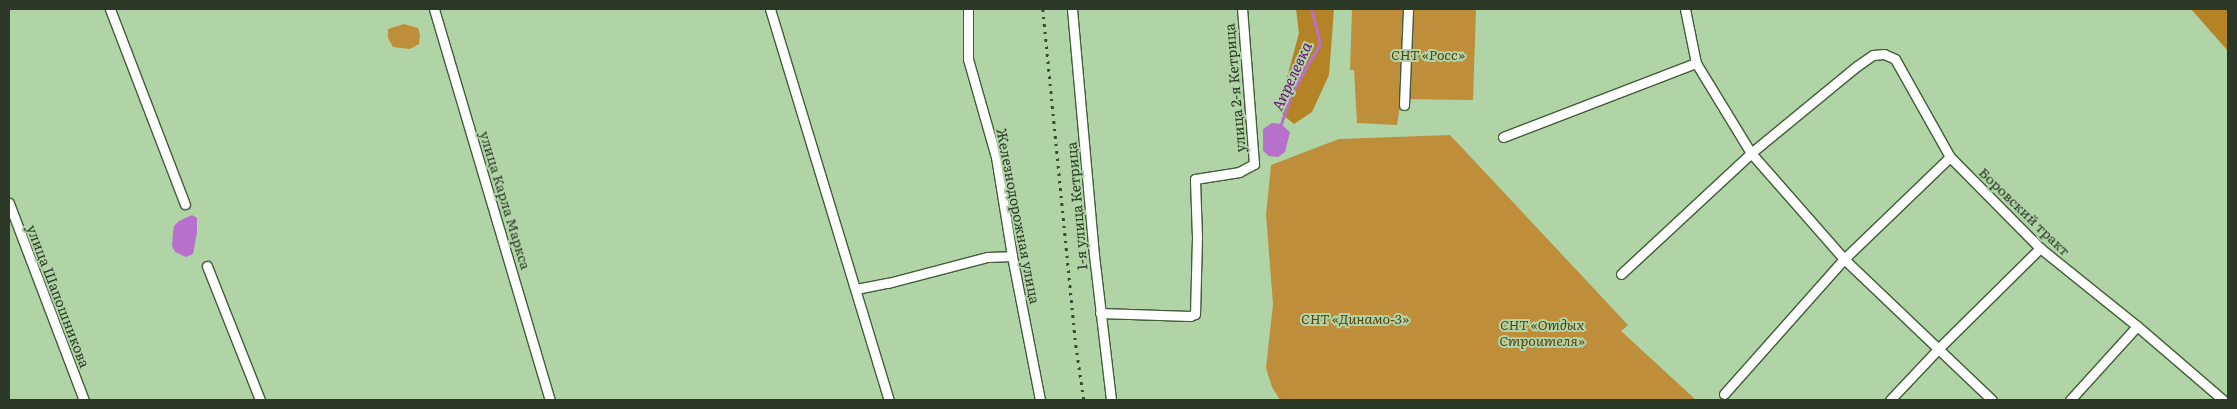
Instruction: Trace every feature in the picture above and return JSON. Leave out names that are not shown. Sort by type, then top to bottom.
[{"type":"street","points":[[110,9],[185,204]]},
{"type":"street","name":"улица Карла Маркса","points":[[434,9],[550,400]]},
{"type":"street","points":[[770,9],[889,400]]},
{"type":"street","name":"Железнодорожная улица","points":[[968,9],[968,59],[996,157],[1012,256],[1040,400]]},
{"type":"street","name":"1-я улица Кетрица","points":[[1072,9],[1100,313],[1111,400]]},
{"type":"street","name":"улица 2-я Кетрица","points":[[1100,313],[1190,316],[1195,314],[1197,237],[1195,179],[1239,172],[1254,164],[1242,9]]},
{"type":"street","points":[[1404,105],[1408,9]]},
{"type":"street","points":[[1685,9],[1696,63],[1751,153],[1844,259],[1992,400]]},
{"type":"street","name":"Боровский тракт","points":[[1751,153],[1873,54],[1884,54],[1895,59],[1950,157],[2040,248],[2137,326],[2223,400]]},
{"type":"street","points":[[1504,138],[1696,63]]},
{"type":"street","points":[[1621,274],[1751,153]]},
{"type":"street","points":[[1724,394],[1844,259],[1950,157]]},
{"type":"street","name":"улица Шапошникова","points":[[9,202],[84,400]]},
{"type":"street","points":[[1890,400],[1938,349],[2040,248]]},
{"type":"street","points":[[856,289],[888,283],[987,257],[1012,256]]},
{"type":"street","points":[[206,266],[260,400]]},
{"type":"street","points":[[2070,400],[2137,326]]},
{"type":"green space","name":"СНТ «Росс»","points":[[1352,9],[1476,9],[1473,100],[1401,99],[1397,125],[1357,123],[1354,70],[1350,70]]},
{"type":"green space","points":[[404,24],[418,28],[420,35],[419,44],[410,49],[393,47],[388,38],[388,29]]},
{"type":"green space","points":[[1450,135],[1628,325],[1621,331],[1696,400],[1280,400],[1272,387],[1266,368],[1273,304],[1266,215],[1271,165],[1339,139]]},
{"type":"shaded area","points":[[1296,9],[1334,9],[1329,75],[1312,112],[1294,124],[1278,111],[1299,33]]},
{"type":"shaded area","points":[[2191,9],[2228,9],[2228,51]]},
{"type":"shaded area","points":[[1272,123],[1281,124],[1290,132],[1285,152],[1278,157],[1269,156],[1263,151],[1263,129]]},
{"type":"shaded area","points":[[192,215],[197,218],[197,232],[193,254],[186,257],[175,252],[172,246],[174,226],[179,221]]},
{"type":"waterway","name":"Апрелевка","points":[[1281,124],[1292,92],[1320,44],[1311,9]]},
{"type":"railway","points":[[1043,9],[1076,345],[1084,400]]},
{"type":"park label","name":"СНТ «Динамо-3»","points":[[1355,318]]},
{"type":"park label","name":"СНТ «Отдых Строителя»","points":[[1542,332]]}]
